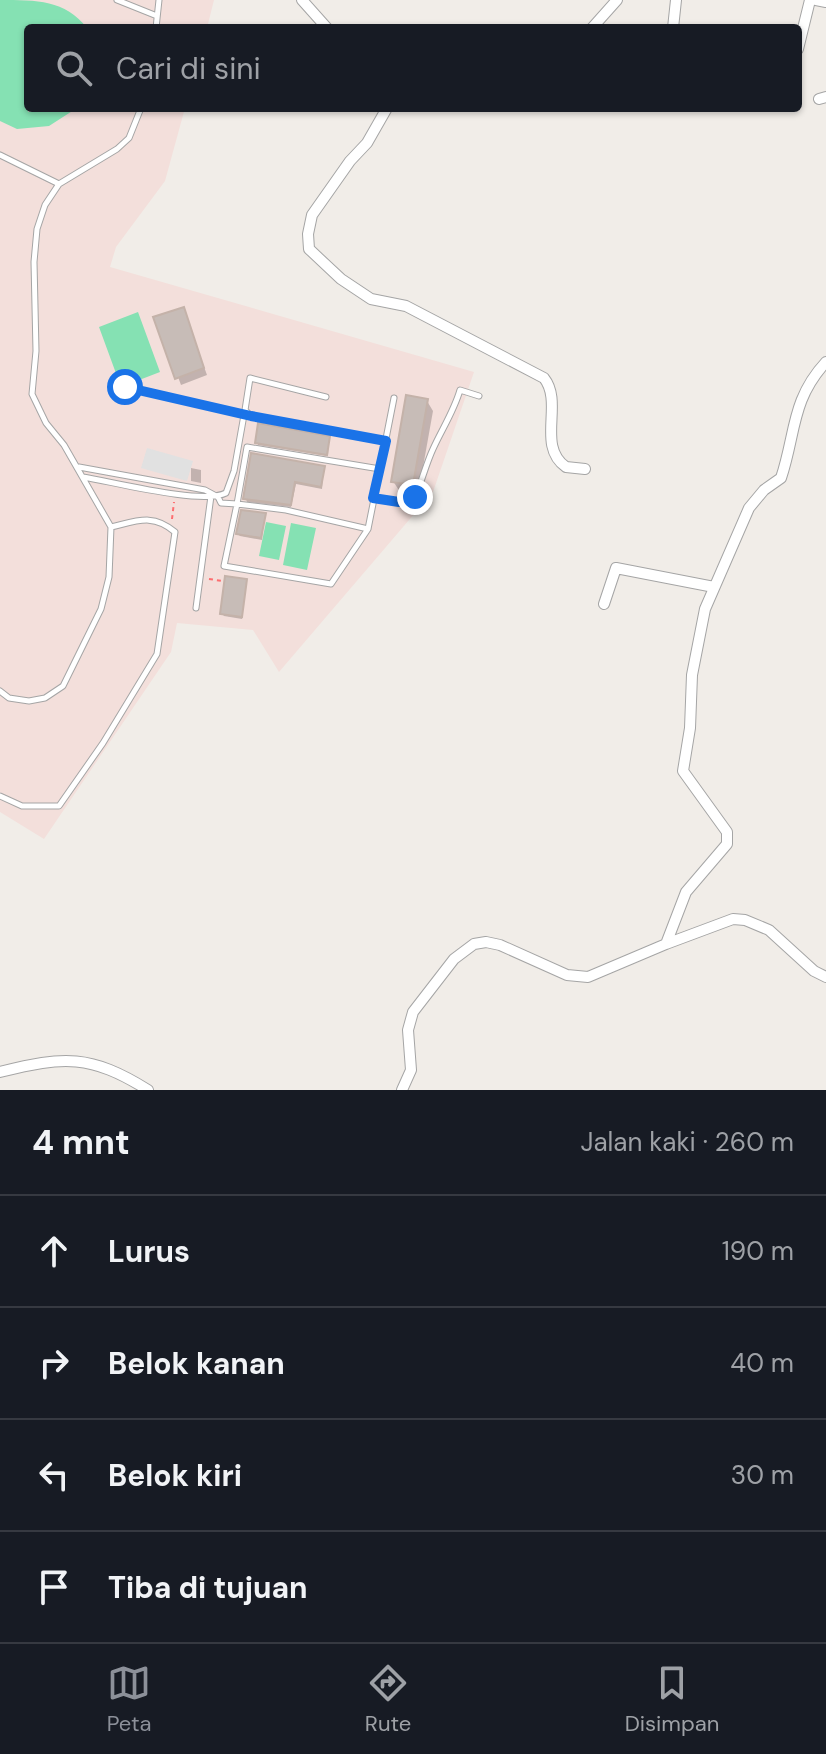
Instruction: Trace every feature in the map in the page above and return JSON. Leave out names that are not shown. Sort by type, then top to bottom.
[{"type":"street","points":[[302,0],[323,24]]},
{"type":"street","points":[[596,24],[617,0]]},
{"type":"street","points":[[673,24],[676,0]]},
{"type":"street","points":[[802,33],[810,0]]},
{"type":"street","points":[[816,0],[826,2]]},
{"type":"street","points":[[385,112],[367,143],[350,161],[312,215],[309,249],[332,272],[371,299],[406,306],[544,378],[552,393],[551,439],[558,459],[566,467],[585,469]]},
{"type":"street","points":[[666,944],[686,892],[727,844],[727,832],[683,771],[690,728],[692,675],[701,624],[749,508],[764,490],[781,478],[799,401],[814,375],[826,362]]},
{"type":"street","points":[[604,604],[616,568],[714,587]]},
{"type":"street","points":[[402,1090],[411,1070],[408,1030],[413,1012],[454,959],[474,944],[486,942],[500,945],[567,975],[588,977],[733,919],[745,920],[769,930],[814,971],[826,977]]},
{"type":"street","points":[[0,1072],[49,1061],[77,1060],[102,1065],[148,1090]]},
{"type":"lane","points":[[117,0],[157,16]]},
{"type":"lane","points":[[156,24],[159,0]]},
{"type":"lane","points":[[0,691],[9,698],[29,701],[45,698],[63,686],[101,609],[109,577],[111,527],[83,476],[46,423],[32,394],[36,351],[34,262],[37,229],[45,205],[59,184],[117,149],[129,138],[139,112]]},
{"type":"lane","points":[[0,155],[59,184]]},
{"type":"lane","points":[[83,476],[214,497],[226,493],[234,471],[248,416],[245,410],[250,378],[326,397]]},
{"type":"lane","points":[[125,387],[248,416],[386,441]]},
{"type":"lane","points":[[373,498],[399,502],[415,497],[425,477],[431,452],[455,408],[460,390],[479,396]]},
{"type":"lane","points":[[380,469],[247,447],[224,566],[331,584],[368,529],[373,498],[380,469],[386,441],[394,398]]},
{"type":"lane","points":[[77,467],[205,490],[221,503],[286,510],[368,529]]},
{"type":"lane","points":[[196,608],[214,497]]},
{"type":"lane","points":[[0,796],[22,806],[59,806],[103,743],[157,654],[175,532],[164,522],[149,519],[111,527]]},
{"type":"path","points":[[171,528],[176,493]]},
{"type":"path","points":[[200,578],[222,581]]},
{"type":"shaded area","points":[[0,0],[214,0],[208,24],[24,24],[24,112],[184,112],[165,181],[116,247],[110,267],[474,372],[433,492],[279,672],[253,630],[177,623],[171,652],[44,839],[0,812]]},
{"type":"shaded area","points":[[147,448],[193,461],[187,481],[141,468]]},
{"type":"green space","points":[[0,0],[38,1],[69,12],[83,24],[24,24],[24,112],[71,112],[49,126],[17,129],[0,121]]},
{"type":"green space","points":[[138,312],[160,372],[121,387],[99,327]]},
{"type":"green space","points":[[266,522],[286,526],[279,560],[259,556]]},
{"type":"green space","points":[[291,523],[316,528],[307,570],[283,565]]},
{"type":"building","points":[[184,307],[204,368],[175,379],[153,317]]},
{"type":"building","points":[[406,395],[428,399],[413,485],[391,482]]},
{"type":"building","points":[[258,423],[330,436],[327,455],[255,443]]},
{"type":"building","points":[[251,453],[325,466],[321,487],[295,482],[291,505],[243,499]]},
{"type":"building","points":[[241,510],[266,513],[261,538],[236,534]]},
{"type":"building","points":[[225,576],[247,579],[242,617],[220,614]]},
{"type":"route","points":[[125,387],[251,416],[386,441],[373,498],[399,502],[415,497]]}]
